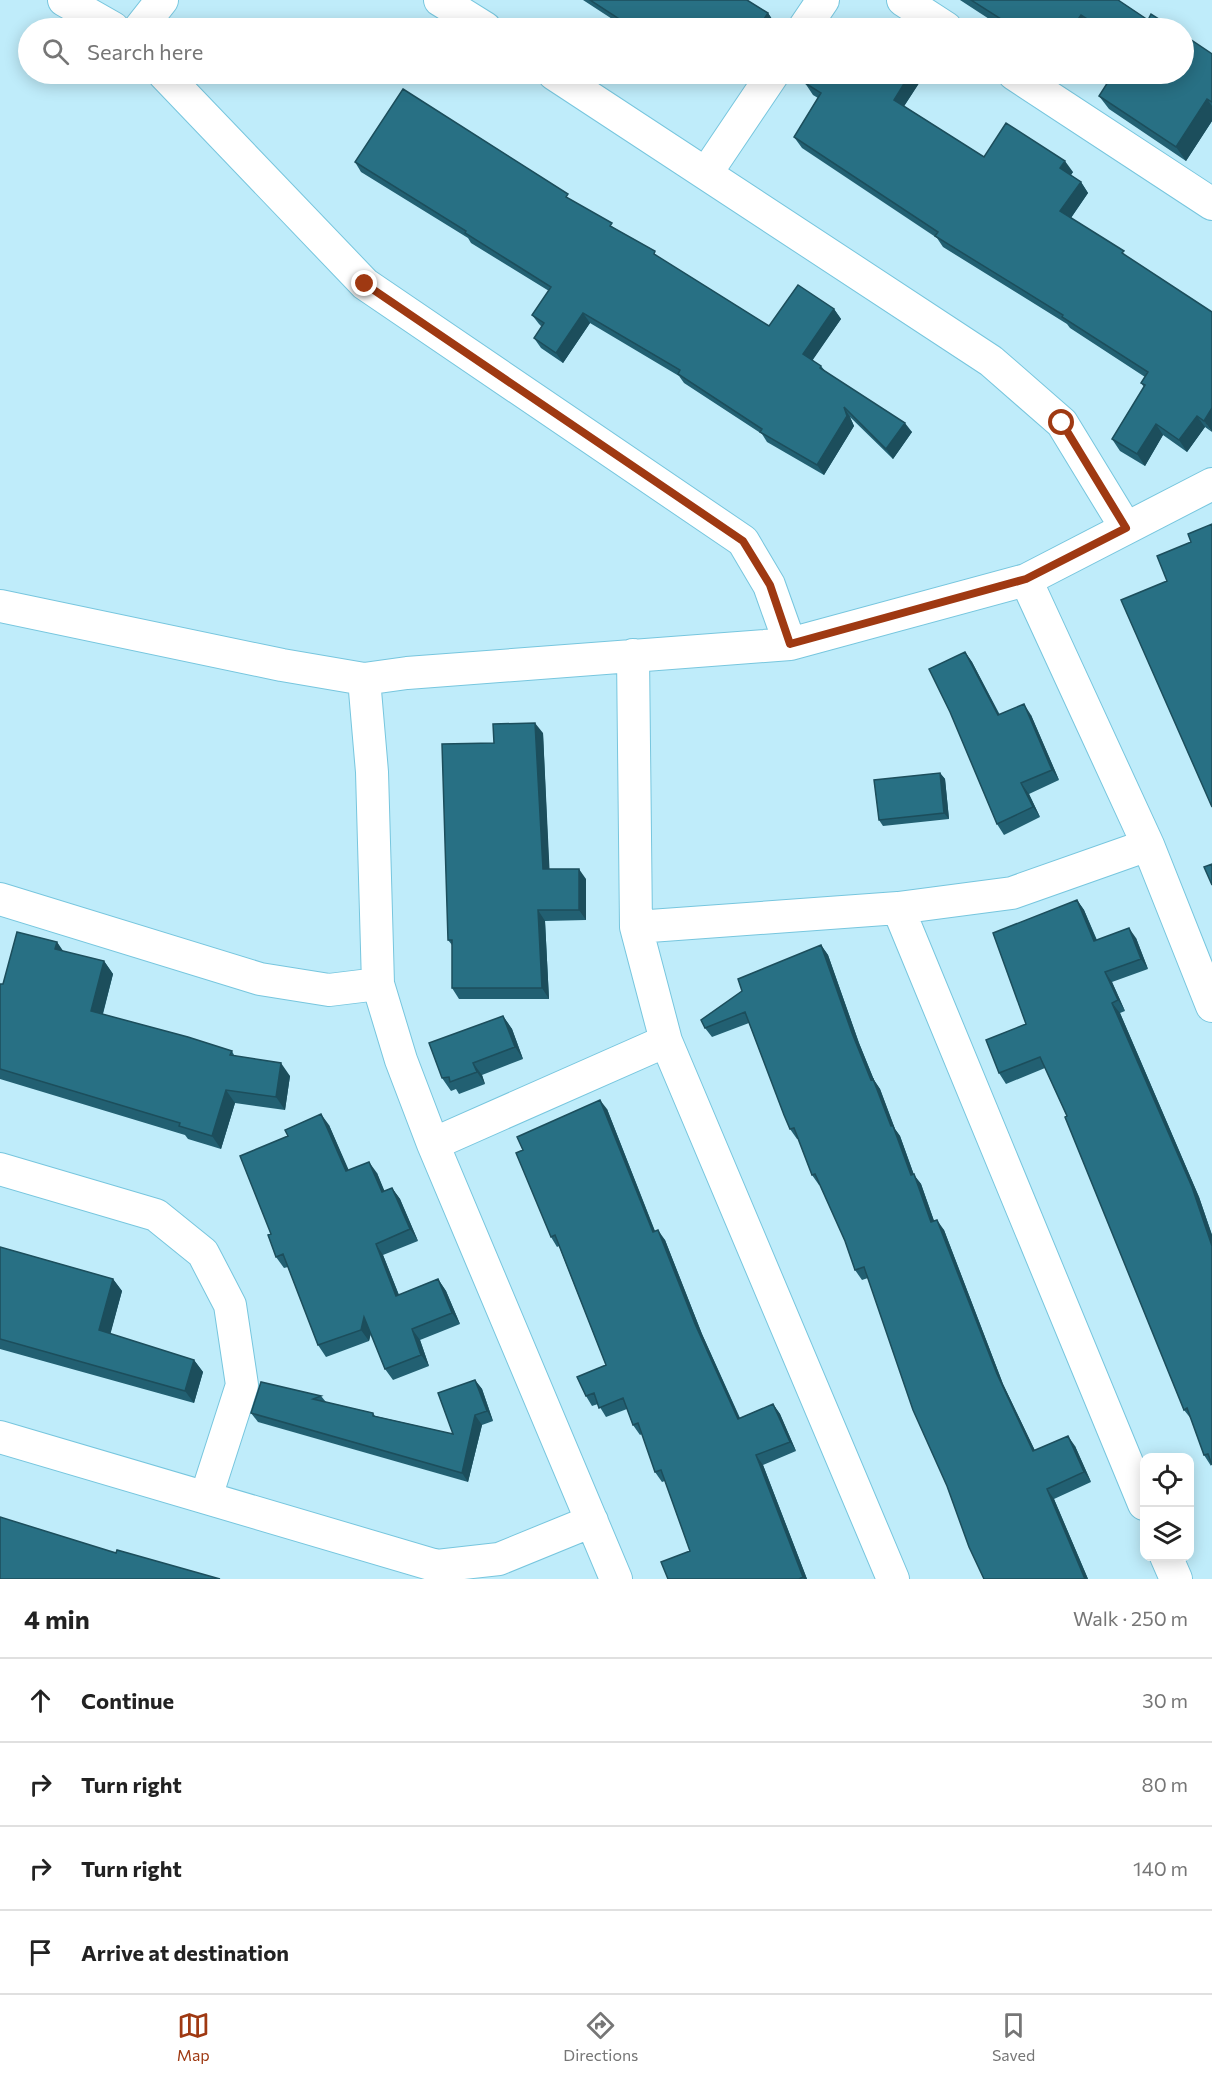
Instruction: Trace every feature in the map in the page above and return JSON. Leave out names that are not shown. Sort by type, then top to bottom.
[{"type":"street","points":[[64,0],[96,18]]},
{"type":"street","points":[[148,18],[162,0]]},
{"type":"street","points":[[440,0],[468,18]]},
{"type":"street","points":[[811,18],[823,0]]},
{"type":"street","points":[[903,0],[931,18]]},
{"type":"street","points":[[174,84],[365,284],[743,541],[770,585],[790,644]]},
{"type":"street","points":[[570,84],[707,172],[991,361],[1062,423],[1126,528]]},
{"type":"street","points":[[707,172],[766,84]]},
{"type":"street","points":[[1029,84],[1212,204]]},
{"type":"street","points":[[0,606],[282,666],[364,679],[407,672],[790,644],[1026,579],[1212,484]]},
{"type":"street","points":[[1026,579],[1148,845],[1212,1006]]},
{"type":"street","points":[[633,655],[636,927],[666,1041],[893,1579]]},
{"type":"street","points":[[364,679],[372,772],[378,984],[401,1060],[434,1144],[616,1579]]},
{"type":"street","points":[[636,927],[898,908],[1012,893],[1148,845]]},
{"type":"street","points":[[0,899],[260,979],[329,990],[378,984]]},
{"type":"street","points":[[898,908],[1140,1494]]},
{"type":"street","points":[[434,1144],[666,1041]]},
{"type":"street","points":[[0,1169],[156,1215],[203,1253],[230,1305],[242,1385],[206,1497]]},
{"type":"street","points":[[0,1437],[437,1566],[499,1559],[592,1521]]},
{"type":"street","points":[[1168,1561],[1176,1579]]},
{"type":"building","points":[[590,0],[747,0],[768,13],[765,18],[618,18]]},
{"type":"building","points":[[971,0],[1118,0],[1145,18],[1086,18],[1081,15],[1079,18],[999,18]]},
{"type":"building","points":[[1194,42],[1212,54],[1212,102],[1207,99],[1176,147],[1099,96],[1107,84],[1194,84]]},
{"type":"building","points":[[807,84],[904,84],[894,100],[984,157],[1006,123],[1065,161],[1060,168],[1081,182],[1060,211],[1124,251],[1122,253],[1212,312],[1212,408],[1204,421],[1197,416],[1179,440],[1156,424],[1137,454],[1112,439],[1145,385],[1141,383],[1148,372],[1062,317],[1063,315],[935,236],[938,232],[794,137],[821,93]]},
{"type":"building","points":[[403,89],[568,194],[566,197],[612,223],[610,226],[655,251],[654,254],[769,326],[798,285],[834,309],[803,354],[821,366],[820,368],[905,423],[886,449],[844,407],[847,416],[817,465],[760,432],[762,429],[678,374],[680,370],[583,313],[556,353],[534,338],[544,323],[532,315],[551,287],[355,162]]},
{"type":"building","points":[[1212,524],[1212,807],[1121,600],[1167,581],[1157,556],[1191,542],[1188,534]]},
{"type":"building","points":[[965,652],[998,715],[1024,704],[1052,770],[1021,783],[1033,807],[997,824],[950,712],[929,669]]},
{"type":"building","points":[[535,723],[543,869],[579,869],[579,910],[538,910],[542,988],[452,988],[452,940],[448,940],[442,744],[494,743],[493,724]]},
{"type":"building","points":[[940,773],[944,813],[879,820],[874,780]]},
{"type":"building","points":[[1212,864],[1212,885],[1204,867]]},
{"type":"building","points":[[1077,900],[1094,941],[1129,928],[1141,959],[1105,972],[1118,1000],[1112,1003],[1192,1187],[1212,1246],[1212,1465],[1208,1454],[1204,1455],[1187,1408],[1184,1410],[1065,1117],[1067,1116],[1040,1057],[999,1073],[986,1040],[1026,1024],[993,933]]},
{"type":"building","points":[[17,932],[57,942],[55,949],[104,961],[91,1011],[188,1037],[232,1051],[230,1055],[281,1063],[276,1097],[226,1090],[212,1136],[179,1126],[180,1123],[0,1069],[0,984],[3,984]]},
{"type":"building","points":[[821,945],[871,1080],[873,1079],[891,1126],[893,1126],[911,1175],[914,1174],[931,1222],[937,1220],[997,1374],[1033,1451],[1068,1436],[1084,1472],[1047,1489],[1085,1579],[984,1579],[969,1547],[947,1486],[913,1410],[864,1267],[855,1270],[845,1241],[815,1174],[812,1175],[794,1128],[790,1129],[784,1115],[745,1012],[705,1028],[701,1020],[742,991],[738,979]]},
{"type":"building","points":[[503,1016],[515,1047],[473,1063],[477,1072],[450,1082],[449,1077],[442,1078],[429,1043]]},
{"type":"building","points":[[600,1100],[653,1232],[658,1230],[695,1324],[738,1419],[773,1404],[790,1442],[756,1455],[803,1577],[799,1579],[668,1579],[661,1562],[690,1551],[661,1470],[655,1472],[638,1423],[633,1425],[623,1398],[599,1408],[594,1393],[586,1396],[577,1377],[606,1365],[555,1235],[551,1237],[516,1153],[523,1150],[517,1137]]},
{"type":"building","points":[[321,1114],[346,1171],[369,1162],[382,1192],[392,1188],[410,1229],[376,1244],[396,1296],[438,1279],[452,1313],[412,1329],[421,1355],[385,1369],[364,1317],[361,1330],[318,1345],[283,1254],[276,1257],[268,1235],[271,1234],[240,1156],[288,1136],[285,1130]]},
{"type":"building","points":[[0,1247],[113,1279],[99,1330],[194,1360],[185,1391],[0,1339]]},
{"type":"building","points":[[475,1380],[487,1411],[475,1415],[462,1473],[251,1413],[261,1382],[321,1396],[313,1399],[373,1413],[373,1416],[453,1434],[438,1393]]},
{"type":"building","points":[[0,1517],[116,1553],[117,1550],[220,1579],[0,1579]]},
{"type":"route","points":[[365,284],[743,541],[770,585],[790,644],[1026,579],[1126,528],[1062,423]]}]
